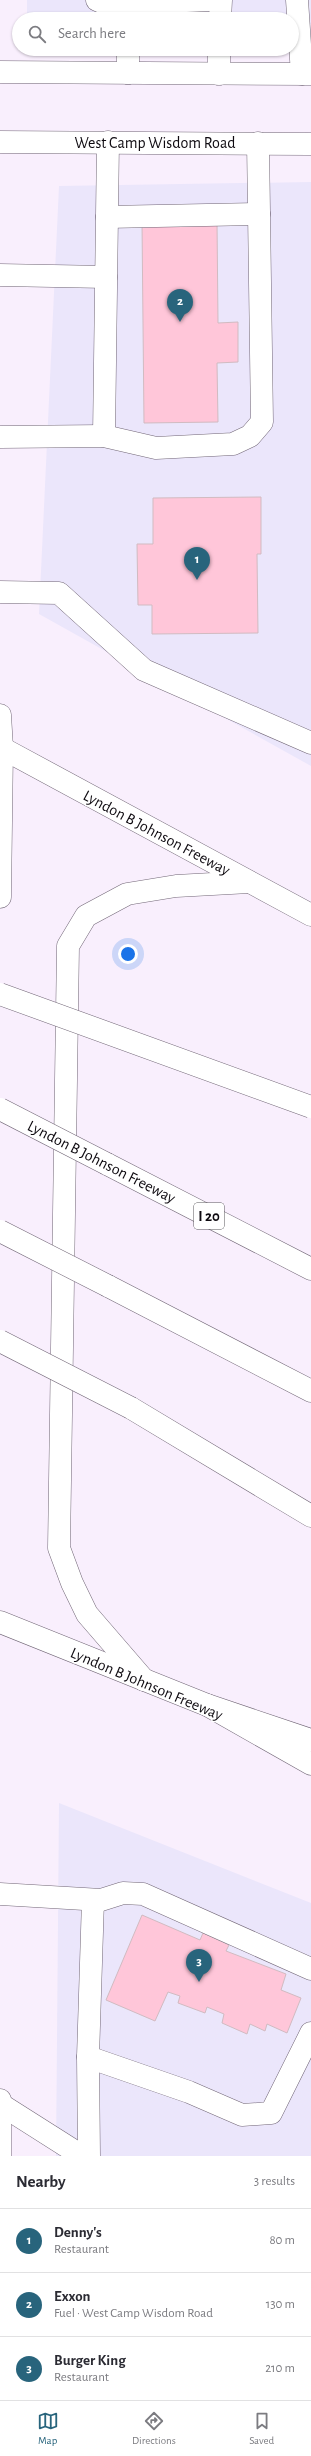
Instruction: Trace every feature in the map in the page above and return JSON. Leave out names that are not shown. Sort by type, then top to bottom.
[{"type":"main road","points":[[97,0],[129,11],[213,0]]},
{"type":"main road","points":[[220,12],[221,0]]},
{"type":"main road","points":[[297,0],[298,12]]},
{"type":"main road","points":[[0,72],[306,74],[299,16]]},
{"type":"main road","points":[[128,56],[128,73]]},
{"type":"main road","points":[[219,56],[219,74]]},
{"type":"main road","name":"West Camp Wisdom Road","points":[[0,142],[311,144]]},
{"type":"main road","points":[[104,436],[108,142]]},
{"type":"main road","points":[[0,437],[104,436],[156,448],[233,444],[250,436],[262,422],[258,143]]},
{"type":"main road","points":[[107,217],[259,214]]},
{"type":"main road","points":[[0,275],[106,276]]},
{"type":"main road","points":[[0,592],[59,593],[144,670],[311,743]]},
{"type":"main road","points":[[0,715],[0,897]]},
{"type":"main road","name":"Lyndon B Johnson Freeway","points":[[1,748],[311,915]]},
{"type":"main road","points":[[144,1680],[87,1614],[72,1584],[59,1548],[68,946],[86,916],[127,894],[176,886],[250,882]]},
{"type":"main road","points":[[0,994],[311,1107]]},
{"type":"main road","name":"Lyndon B Johnson Freeway","points":[[0,1109],[311,1269]]},
{"type":"main road","points":[[0,1231],[311,1391]]},
{"type":"main road","points":[[0,1341],[131,1408],[311,1516]]},
{"type":"main road","name":"Lyndon B Johnson Freeway","points":[[0,1622],[207,1705],[311,1764]]},
{"type":"main road","points":[[207,1705],[311,1740]]},
{"type":"main road","points":[[0,1894],[93,1900],[101,1900],[123,1893],[143,1894],[311,1969]]},
{"type":"main road","points":[[89,2156],[88,2057],[93,1900]]},
{"type":"main road","points":[[88,2057],[189,2092],[242,2114],[271,2113],[311,2033]]},
{"type":"main road","points":[[0,2100],[0,2156]]},
{"type":"main road","points":[[0,2104],[82,2156]]},
{"type":"shaded area","points":[[27,0],[311,0],[311,24],[299,24],[299,12],[27,12]]},
{"type":"shaded area","points":[[311,182],[311,766],[39,614],[59,186]]},
{"type":"shaded area","points":[[59,1803],[311,1903],[311,2156],[56,2156]]},
{"type":"building","points":[[217,221],[218,323],[238,322],[238,362],[217,363],[218,422],[144,423],[142,222]]},
{"type":"building","points":[[261,497],[261,554],[257,554],[258,633],[152,634],[152,605],[138,605],[137,544],[153,544],[153,498]]},
{"type":"building","points":[[142,1915],[200,1940],[203,1933],[229,1945],[226,1951],[286,1974],[281,1990],[301,1998],[287,2033],[267,2024],[265,2031],[250,2024],[247,2034],[222,2023],[224,2014],[207,2007],[205,2013],[178,2003],[180,1996],[168,1992],[155,2021],[106,2000]]},
{"type":"place","name":"Exxon","points":[[180,322]]},
{"type":"place","name":"Denny's","points":[[197,580]]},
{"type":"place","name":"Burger King","points":[[199,1982]]}]
